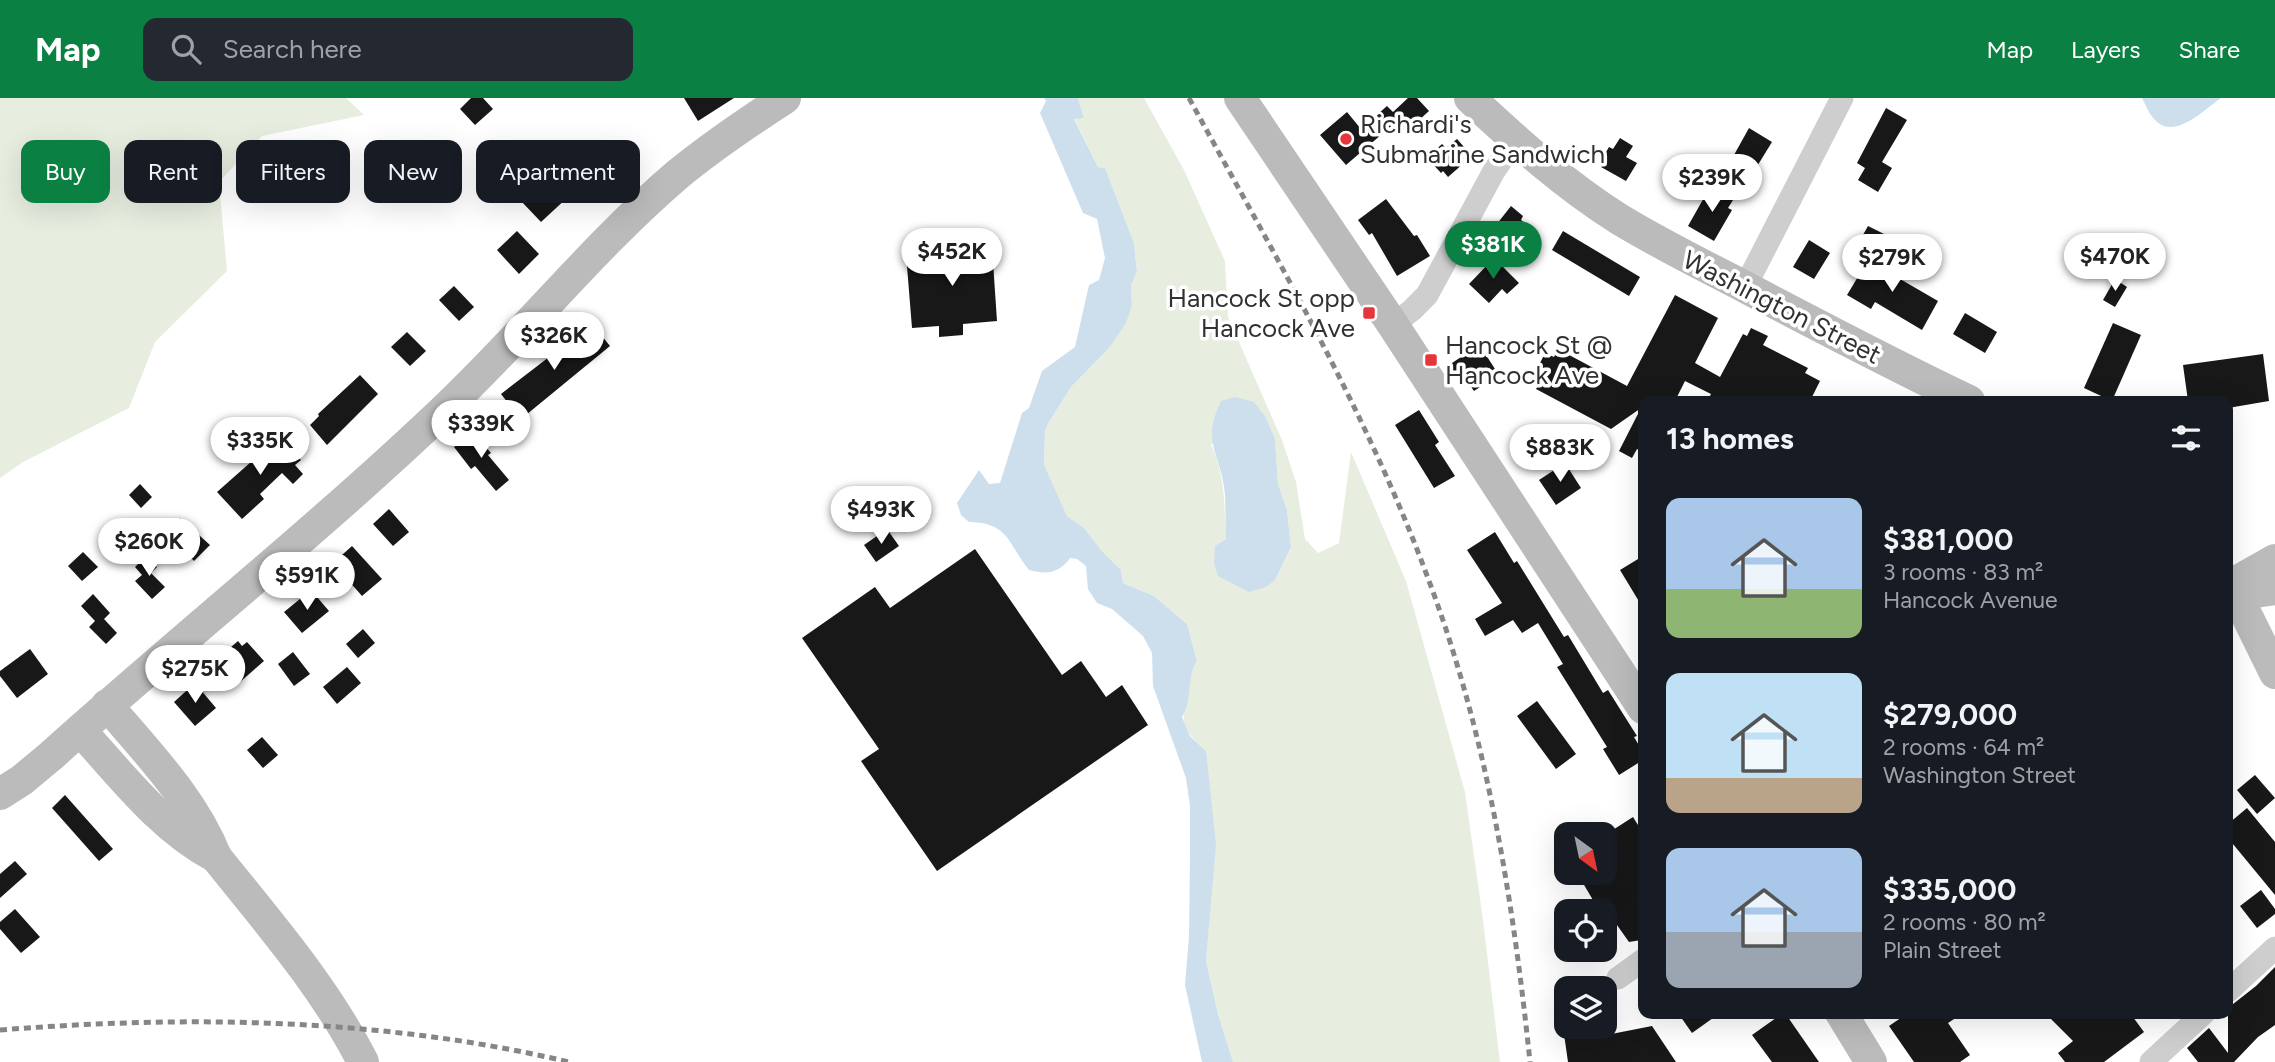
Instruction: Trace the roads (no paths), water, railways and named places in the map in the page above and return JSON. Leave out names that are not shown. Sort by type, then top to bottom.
[{"type":"main road","points":[[0,794],[29,774],[412,439],[664,188],[723,140],[785,98]]},
{"type":"main road","points":[[1240,98],[1393,325],[1638,700]]},
{"type":"main road","name":"Washington Street","points":[[1471,98],[1515,140],[1617,218],[1672,250],[1959,396]]},
{"type":"main road","points":[[2233,582],[2275,560]]},
{"type":"main road","points":[[2233,586],[2255,592],[2275,589]]},
{"type":"main road","points":[[2233,593],[2275,673]]},
{"type":"main road","points":[[107,705],[184,799],[207,835],[216,857],[310,977],[363,1062]]},
{"type":"main road","points":[[80,730],[170,825],[197,847],[216,857]]},
{"type":"main road","points":[[1845,1019],[1871,1062]]},
{"type":"street","points":[[1745,287],[1842,98]]},
{"type":"street","points":[[1393,325],[1427,295],[1494,171],[1515,140]]},
{"type":"street","points":[[2233,986],[2275,948]]},
{"type":"street","points":[[1618,978],[1638,964]]},
{"type":"street","points":[[2151,1062],[2198,1019]]},
{"type":"water","points":[[1044,98],[1078,98],[1084,118],[1074,119],[1098,167],[1105,168],[1134,243],[1137,272],[1131,285],[1132,305],[1126,323],[1109,348],[1071,387],[1049,422],[1045,431],[1044,465],[1067,516],[1084,528],[1121,570],[1123,583],[1154,596],[1187,624],[1197,661],[1182,717],[1190,736],[1206,751],[1216,844],[1206,961],[1233,1062],[1202,1062],[1185,985],[1189,937],[1190,806],[1186,778],[1153,686],[1152,653],[1143,636],[1112,609],[1097,603],[1088,589],[1086,566],[1077,559],[1070,558],[1062,567],[1052,572],[1029,570],[1000,530],[982,523],[969,522],[961,515],[957,503],[979,470],[989,484],[1000,483],[1022,413],[1029,408],[1042,371],[1075,347],[1089,285],[1099,280],[1105,258],[1097,219],[1083,213],[1040,113],[1046,101]]},
{"type":"water","points":[[2142,98],[2221,98],[2199,115],[2173,127],[2157,122]]},
{"type":"water","points":[[1235,397],[1254,402],[1265,416],[1275,439],[1278,484],[1287,510],[1291,547],[1275,580],[1266,587],[1249,592],[1218,576],[1214,563],[1215,546],[1226,539],[1225,495],[1212,428],[1221,401]]},
{"type":"railway","points":[[1189,98],[1318,335],[1377,456],[1429,581],[1467,699],[1495,819],[1515,940],[1530,1062]]},
{"type":"railway","points":[[0,1030],[142,1022],[286,1024],[428,1036],[569,1062]]},
{"type":"place","name":"Richardi's Submarine Sandwich","points":[[1346,139]]},
{"type":"place","name":"Hancock St opp Hancock Ave","points":[[1369,313]]},
{"type":"place","name":"Hancock St @ Hancock Ave","points":[[1431,360]]}]
